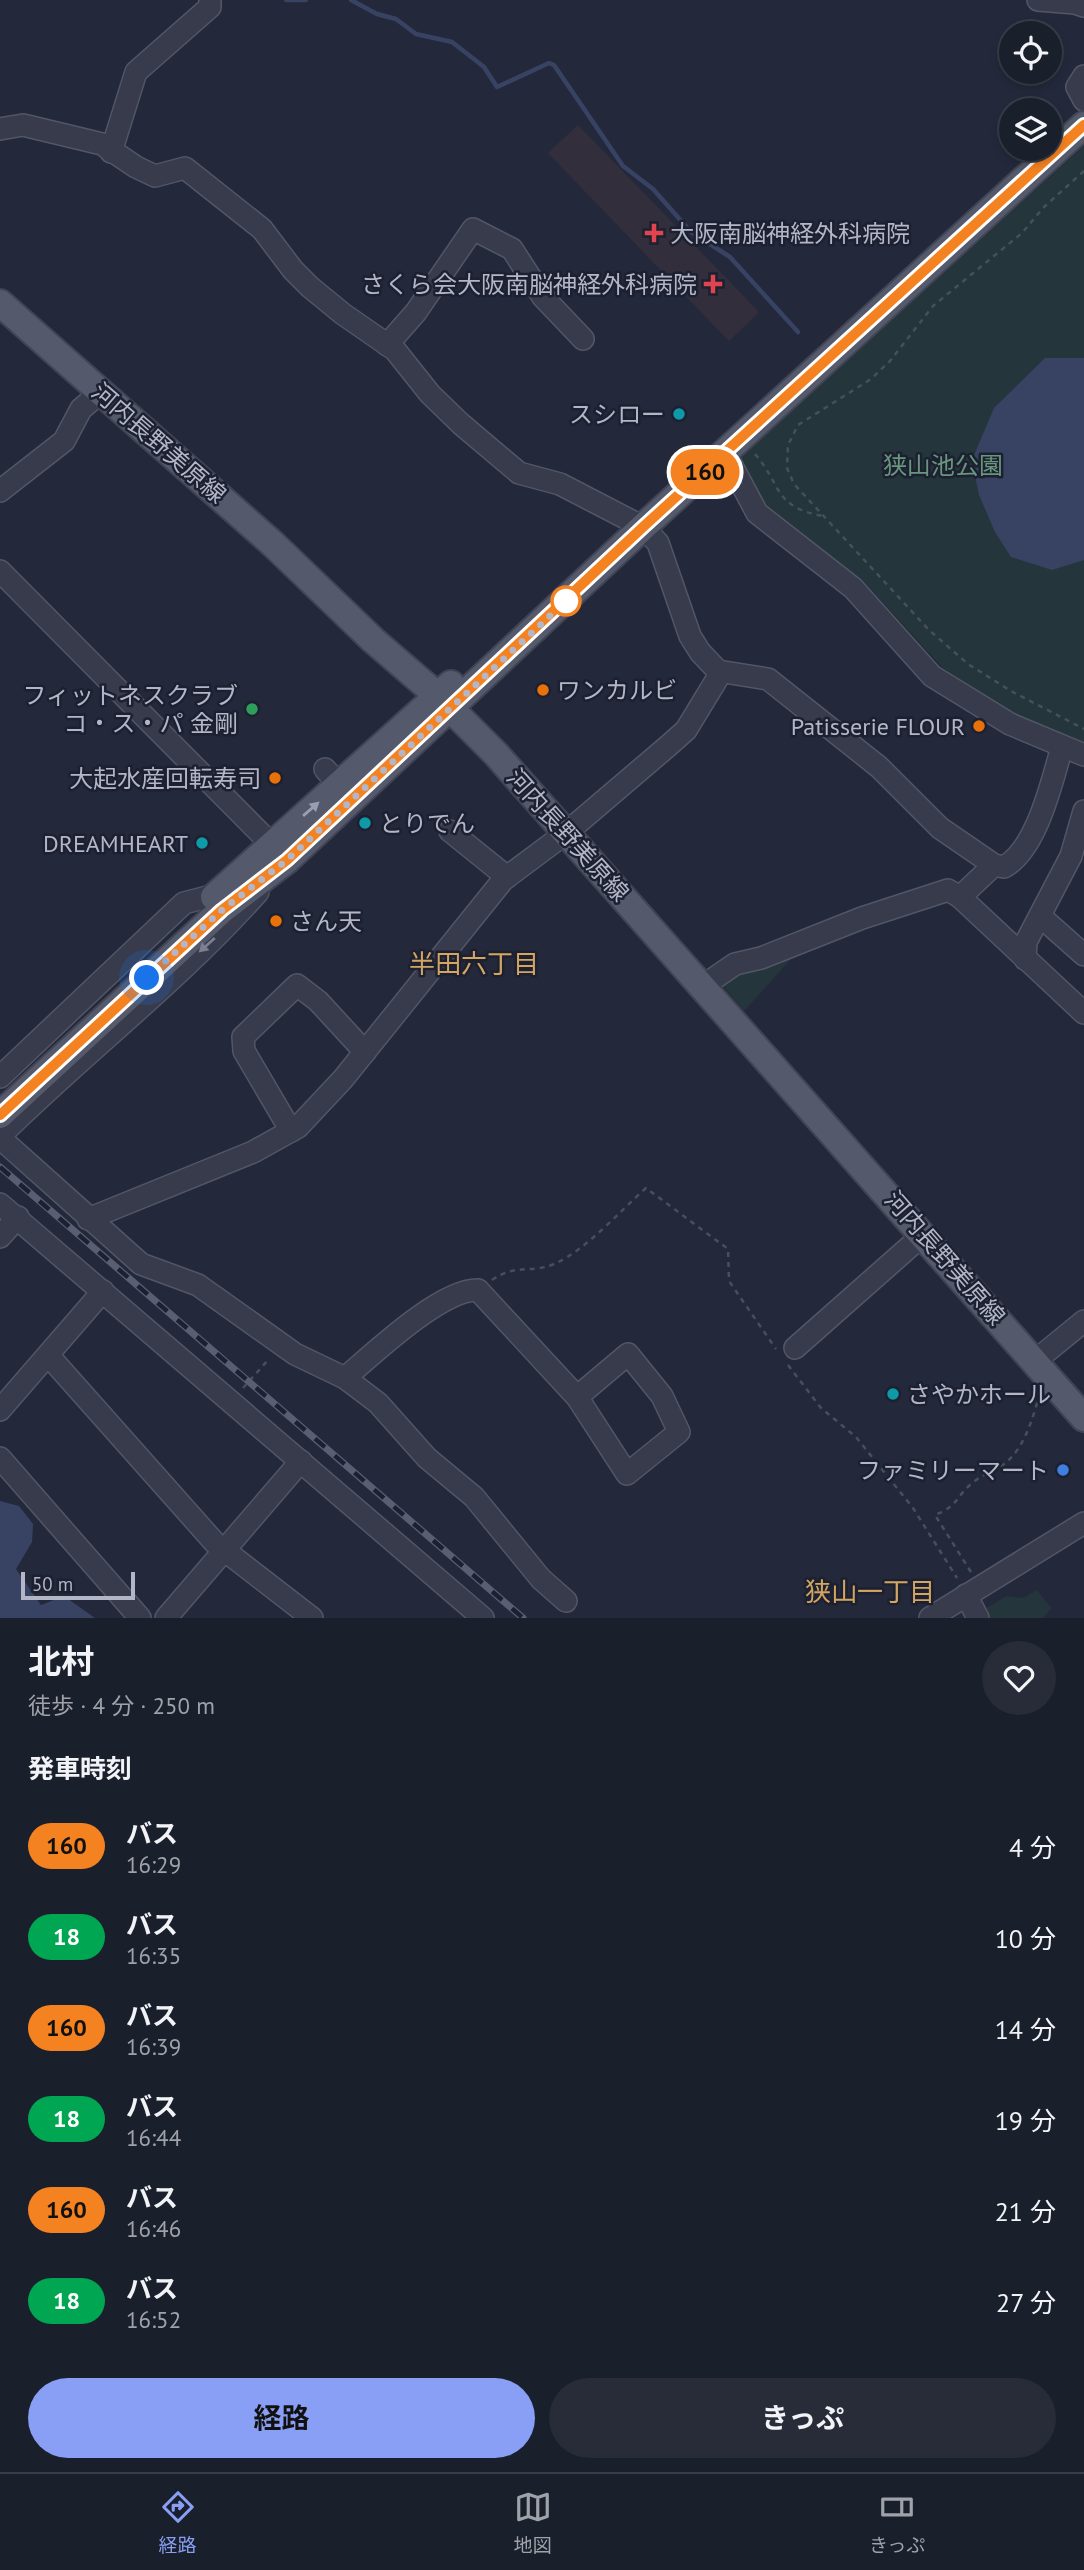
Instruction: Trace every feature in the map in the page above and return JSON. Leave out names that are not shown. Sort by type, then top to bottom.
[{"type":"main road","points":[[1062,124],[1084,103]]},
{"type":"main road","points":[[636,523],[725,453],[1084,125]]},
{"type":"main road","points":[[0,1092],[66,1041],[222,910],[279,852],[445,703],[1023,161]]},
{"type":"main road","name":"河内長野美原線","points":[[0,303],[273,544],[399,664],[445,703],[496,754],[924,1234],[1084,1418]]},
{"type":"main road","points":[[0,1115],[66,1041],[215,895],[279,852],[332,777],[445,703]]},
{"type":"street","points":[[111,152],[136,72],[210,8],[210,0]]},
{"type":"street","points":[[1038,0],[1084,6]]},
{"type":"street","points":[[1084,76],[1077,88],[1084,103]]},
{"type":"street","points":[[0,129],[23,125],[102,144],[111,152],[155,176],[185,167],[262,229],[293,270],[310,287],[387,345],[461,424],[519,472],[560,484],[636,523],[658,543],[690,635],[700,652],[718,671],[768,679],[879,767],[940,828],[993,865],[1004,867],[1013,863],[1036,825],[1062,747]]},
{"type":"street","points":[[387,345],[416,312],[473,229],[512,249],[543,297],[583,339]]},
{"type":"street","points":[[0,491],[64,440],[81,409],[102,392]]},
{"type":"street","points":[[725,453],[757,513],[853,588],[932,676],[1010,724],[1084,755]]},
{"type":"street","points":[[0,571],[279,852],[226,928],[51,1085],[0,1137],[141,1264],[198,1285],[281,1344],[345,1378],[377,1403],[427,1458],[474,1497],[541,1578],[566,1601]]},
{"type":"street","points":[[88,1219],[253,1152],[291,1131],[321,1103],[365,1052],[507,877],[566,833],[686,730],[717,679],[718,671]]},
{"type":"street","points":[[1025,959],[1026,942],[1076,863],[1081,819]]},
{"type":"street","points":[[450,831],[507,877]]},
{"type":"street","points":[[960,897],[993,865]]},
{"type":"street","points":[[703,986],[735,964],[761,958],[862,918],[948,890],[960,897],[1084,1013]]},
{"type":"street","points":[[0,1077],[184,903],[215,895]]},
{"type":"street","points":[[1040,916],[1084,955]]},
{"type":"street","points":[[291,1131],[244,1051],[243,1037],[297,985],[318,1001],[365,1052]]},
{"type":"street","points":[[0,1204],[483,1618]]},
{"type":"street","points":[[0,1237],[18,1217]]},
{"type":"street","points":[[795,1348],[924,1234]]},
{"type":"street","points":[[345,1378],[431,1307],[467,1289],[478,1290],[577,1397],[627,1474],[679,1432],[662,1396],[628,1354],[577,1397]]},
{"type":"street","points":[[0,1410],[103,1291]]},
{"type":"street","points":[[1035,1361],[1084,1321]]},
{"type":"street","points":[[48,1355],[225,1550],[312,1618]]},
{"type":"street","points":[[0,1458],[140,1618]]},
{"type":"street","points":[[166,1618],[301,1461]]},
{"type":"street","points":[[930,1618],[1084,1523]]},
{"type":"street","points":[[973,1591],[978,1618]]},
{"type":"path","points":[[1084,171],[1044,207],[1022,233],[933,306],[890,361],[871,379],[798,425],[788,446],[787,468],[794,484],[929,630],[968,664],[1011,691],[1084,730]]},
{"type":"path","points":[[751,449],[765,466],[780,495],[799,512],[824,516]]},
{"type":"path","points":[[478,1290],[506,1270],[551,1265],[569,1256],[646,1188],[728,1249],[729,1281],[750,1315],[821,1408],[856,1437],[913,1508],[973,1591]]},
{"type":"path","points":[[233,1402],[281,1344]]},
{"type":"path","points":[[973,1591],[935,1515],[952,1508],[972,1483],[1011,1457],[1030,1427],[1040,1394]]},
{"type":"shaded area","name":"大阪南脳神経外科病院","points":[[578,125],[759,312],[729,341],[548,153]]},
{"type":"green space","name":"狭山池公園","points":[[1084,146],[1084,745],[1028,723],[943,668],[864,582],[765,509],[739,459]]},
{"type":"green space","points":[[801,948],[744,1011],[717,979]]},
{"type":"green space","points":[[1037,1590],[1051,1608],[1044,1618],[989,1618],[984,1610],[1006,1596],[1023,1598]]},
{"type":"water","points":[[1045,358],[1084,358],[1084,560],[1052,570],[1011,557],[995,532],[979,495],[972,460],[994,408]]},
{"type":"water","points":[[0,1501],[19,1506],[33,1524],[32,1542],[16,1569],[41,1605],[64,1596],[95,1618],[0,1618]]},
{"type":"waterway","points":[[286,0],[306,0]]},
{"type":"waterway","points":[[351,0],[377,14],[396,19],[416,34],[452,42],[484,67],[497,87],[549,63],[554,65],[623,166],[653,189],[691,232],[730,257],[798,332]]},
{"type":"railway","points":[[0,1167],[523,1618]]},
{"type":"bus line","name":"160","points":[[0,1115],[42,1073],[222,910],[287,860],[643,527],[1084,125]]},
{"type":"place","name":"大阪南脳神経外科病院","points":[[654,233]]},
{"type":"place","name":"さくら会大阪南脳神経外科病院","points":[[713,284]]},
{"type":"place","name":"スシロー","points":[[679,414]]},
{"type":"place","name":"ワンカルビ","points":[[543,690]]},
{"type":"place","name":"フィットネスクラブ コ・ス・パ 金剛","points":[[252,709]]},
{"type":"place","name":"Patisserie FLOUR","points":[[979,726]]},
{"type":"place","name":"大起水産回転寿司","points":[[275,778]]},
{"type":"place","name":"とりでん","points":[[365,823]]},
{"type":"place","name":"DREAMHEART","points":[[202,843]]},
{"type":"place","name":"さん天","points":[[276,921]]},
{"type":"place","name":"さやかホール","points":[[893,1394]]},
{"type":"place","name":"ファミリーマート","points":[[1063,1470]]},
{"type":"district","name":"半田六丁目","points":[[474,963]]},
{"type":"district","name":"狭山一丁目","points":[[870,1591]]},
{"type":"route","points":[[147,978],[222,910],[287,860],[566,601]]}]
